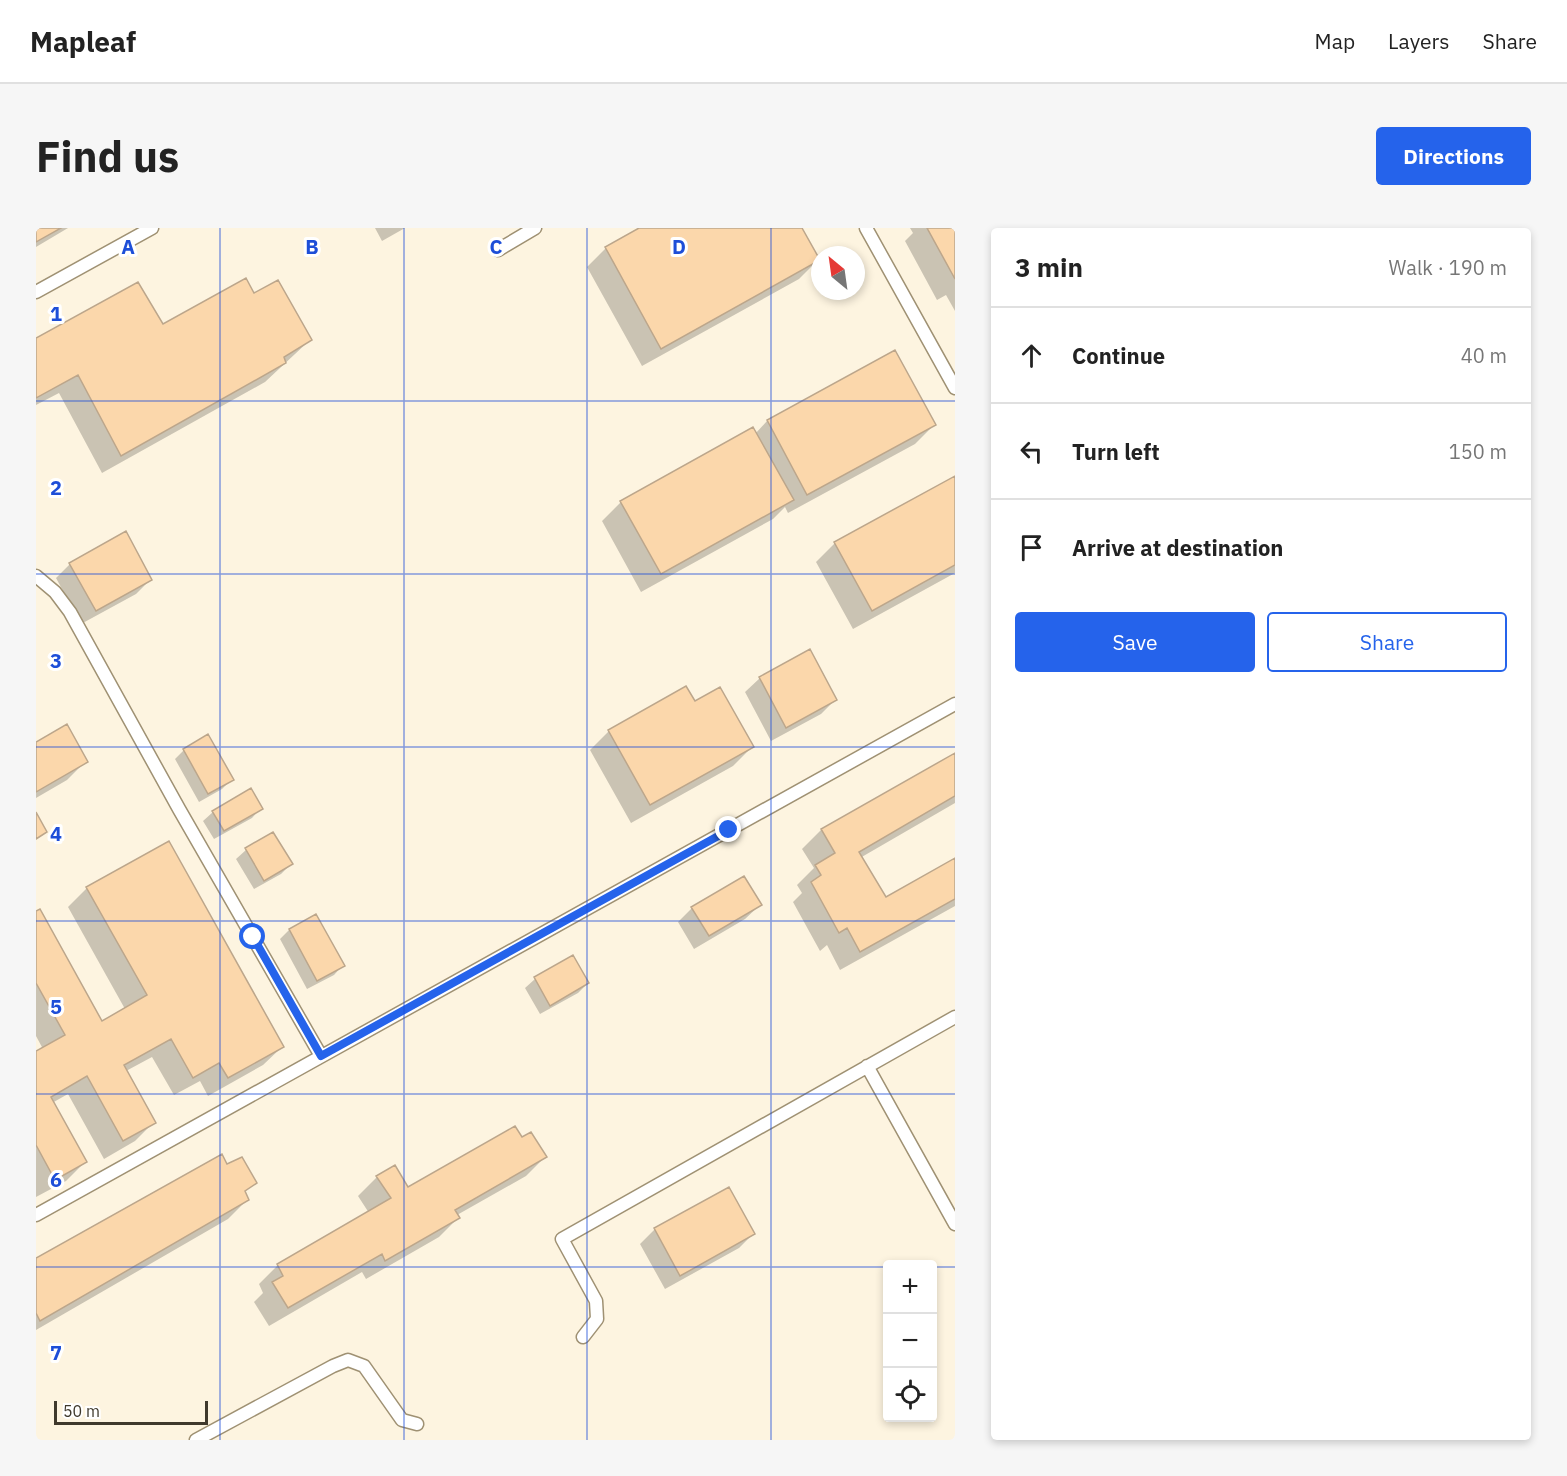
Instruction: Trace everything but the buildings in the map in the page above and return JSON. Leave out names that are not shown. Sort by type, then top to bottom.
[{"type":"lane","points":[[36,292],[152,228]]},
{"type":"lane","points":[[498,250],[536,228]]},
{"type":"lane","points":[[866,228],[955,388]]},
{"type":"lane","points":[[36,576],[55,592],[70,612],[179,809],[321,1056]]},
{"type":"lane","points":[[36,1215],[955,704]]},
{"type":"lane","points":[[583,1337],[597,1319],[596,1301],[562,1239],[955,1017]]},
{"type":"lane","points":[[867,1066],[955,1224]]},
{"type":"lane","points":[[196,1440],[348,1360],[364,1366],[402,1420],[417,1425]]},
{"type":"route","points":[[253,937],[321,1056],[729,830]]}]
